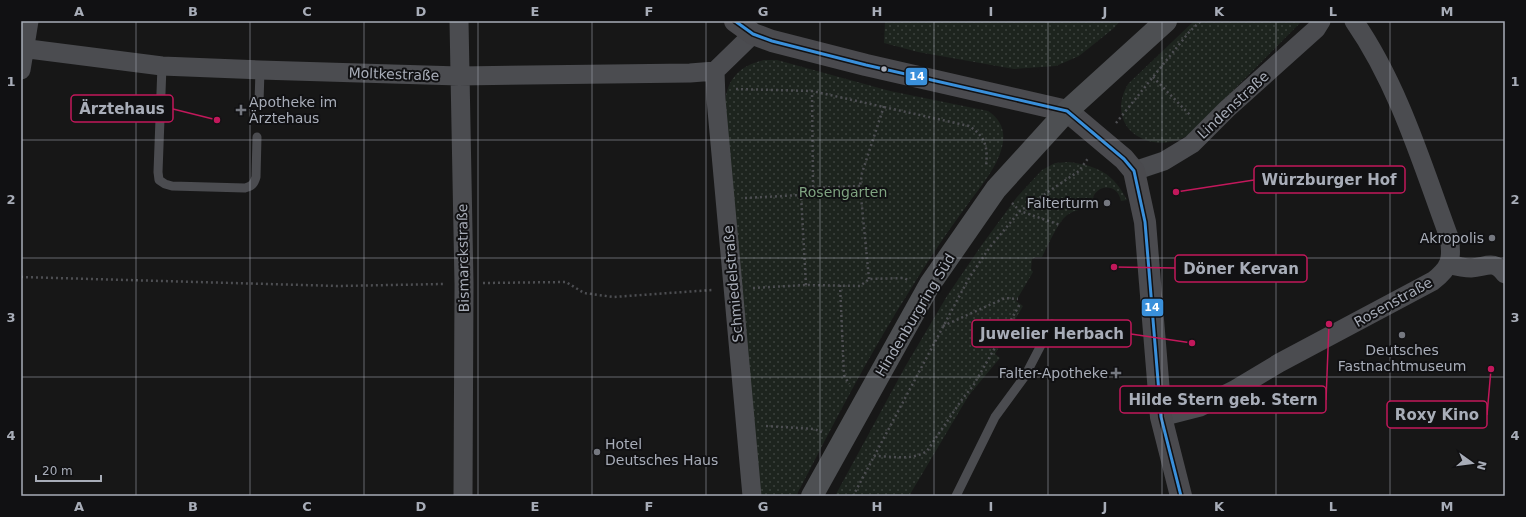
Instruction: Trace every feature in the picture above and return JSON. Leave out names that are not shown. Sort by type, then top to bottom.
[{"type":"main road","name":"Hindenburgring Süd","points":[[812,496],[930,284],[996,189],[1067,111],[1161,23]]},
{"type":"street","points":[[21,70],[23,48],[29,21]]},
{"type":"street","name":"Bismarckstraße","points":[[459,21],[464,284],[464,496]]},
{"type":"street","points":[[735,21],[753,34],[772,41],[866,65],[1067,111],[1124,159],[1134,171],[1145,222],[1161,417],[1181,496]]},
{"type":"street","name":"Lindenstraße","points":[[1134,171],[1164,161],[1192,144],[1227,109],[1316,29],[1321,21]]},
{"type":"street","points":[[1354,21],[1364,36],[1401,106],[1449,237],[1452,250],[1449,264],[1463,268],[1472,268],[1492,264],[1499,267],[1505,274]]},
{"type":"street","points":[[715,71],[753,34]]},
{"type":"street","name":"Moltkestraße","points":[[23,48],[162,66],[260,70],[459,76],[690,73],[715,71]]},
{"type":"street","name":"Schmiedelstraße","points":[[715,71],[716,99],[752,496]]},
{"type":"street","name":"Rosenstraße","points":[[1161,417],[1200,407],[1236,389],[1279,363],[1432,281],[1444,273],[1449,264]]},
{"type":"lane","points":[[162,66],[158,172],[159,180],[172,186],[251,187],[255,183],[256,177],[257,138]]},
{"type":"lane","points":[[259,103],[260,70]]},
{"type":"lane","points":[[956,496],[996,417],[1025,376],[1052,324]]},
{"type":"path","points":[[853,496],[969,278],[990,247],[1020,211],[1079,171],[1102,140],[1190,31],[1201,21]]},
{"type":"path","points":[[1153,77],[1206,131]]},
{"type":"path","points":[[730,89],[812,91],[969,126],[978,132],[986,144],[986,167],[981,178],[996,189],[1020,211],[1060,225]]},
{"type":"path","points":[[812,91],[813,188]]},
{"type":"path","points":[[869,280],[860,186],[862,173],[884,106]]},
{"type":"path","points":[[745,198],[801,196],[813,188],[860,186]]},
{"type":"path","points":[[801,196],[806,285]]},
{"type":"path","points":[[21,277],[338,286],[566,282],[584,293],[613,297],[733,288],[806,285],[860,286],[869,280],[904,278],[912,281]]},
{"type":"path","points":[[840,286],[844,375],[849,385],[853,379]]},
{"type":"path","points":[[943,326],[1005,298],[1018,299]]},
{"type":"path","points":[[874,456],[914,456],[923,454],[927,451],[963,398],[973,386],[1020,304]]},
{"type":"path","points":[[765,425],[814,429],[824,433]]},
{"type":"green space","points":[[885,21],[1120,21],[1114,28],[1079,56],[1056,66],[1014,69],[918,52],[884,43]]},
{"type":"green space","points":[[1194,21],[1302,21],[1189,135],[1174,141],[1160,142],[1146,140],[1135,134],[1126,125],[1122,114],[1122,100],[1128,84]]},
{"type":"green space","name":"Rosengarten","points":[[764,60],[777,60],[890,91],[988,111],[999,122],[1003,131],[1003,141],[1000,155],[992,170],[939,245],[896,312],[852,390],[796,496],[761,496],[725,108],[727,90],[735,76],[747,66]]},
{"type":"green space","points":[[1069,162],[1088,166],[1104,172],[1116,183],[1127,200],[1121,201],[1118,194],[1109,188],[1099,190],[1095,194],[1093,207],[1077,210],[1067,215],[1061,221],[1052,236],[1042,257],[1032,259],[1031,269],[1033,272],[1016,301],[1023,306],[995,354],[1000,358],[969,395],[909,496],[835,496],[905,367],[947,296],[981,246],[1017,197],[1042,170],[1055,163]]},
{"type":"transit line","name":"14","points":[[735,21],[753,34],[772,41],[866,65],[1067,111],[1124,159],[1134,171],[1145,222],[1161,417],[1181,496]]},
{"type":"place","name":"Apotheke im Ärztehaus","points":[[241,110]]},
{"type":"place","name":"Ärztehaus","points":[[217,120]]},
{"type":"place","name":"Würzburger Hof","points":[[1176,192]]},
{"type":"place","name":"Falterturm","points":[[1107,203]]},
{"type":"place","name":"Akropolis","points":[[1492,238]]},
{"type":"place","name":"Döner Kervan","points":[[1114,267]]},
{"type":"place","name":"Hilde Stern geb. Stern","points":[[1329,324]]},
{"type":"place","name":"Deutsches Fastnachtmuseum","points":[[1402,335]]},
{"type":"place","name":"Juwelier Herbach","points":[[1192,343]]},
{"type":"place","name":"Roxy Kino","points":[[1491,369]]},
{"type":"place","name":"Falter-Apotheke","points":[[1116,373]]},
{"type":"place","name":"Hotel Deutsches Haus","points":[[597,452]]}]
